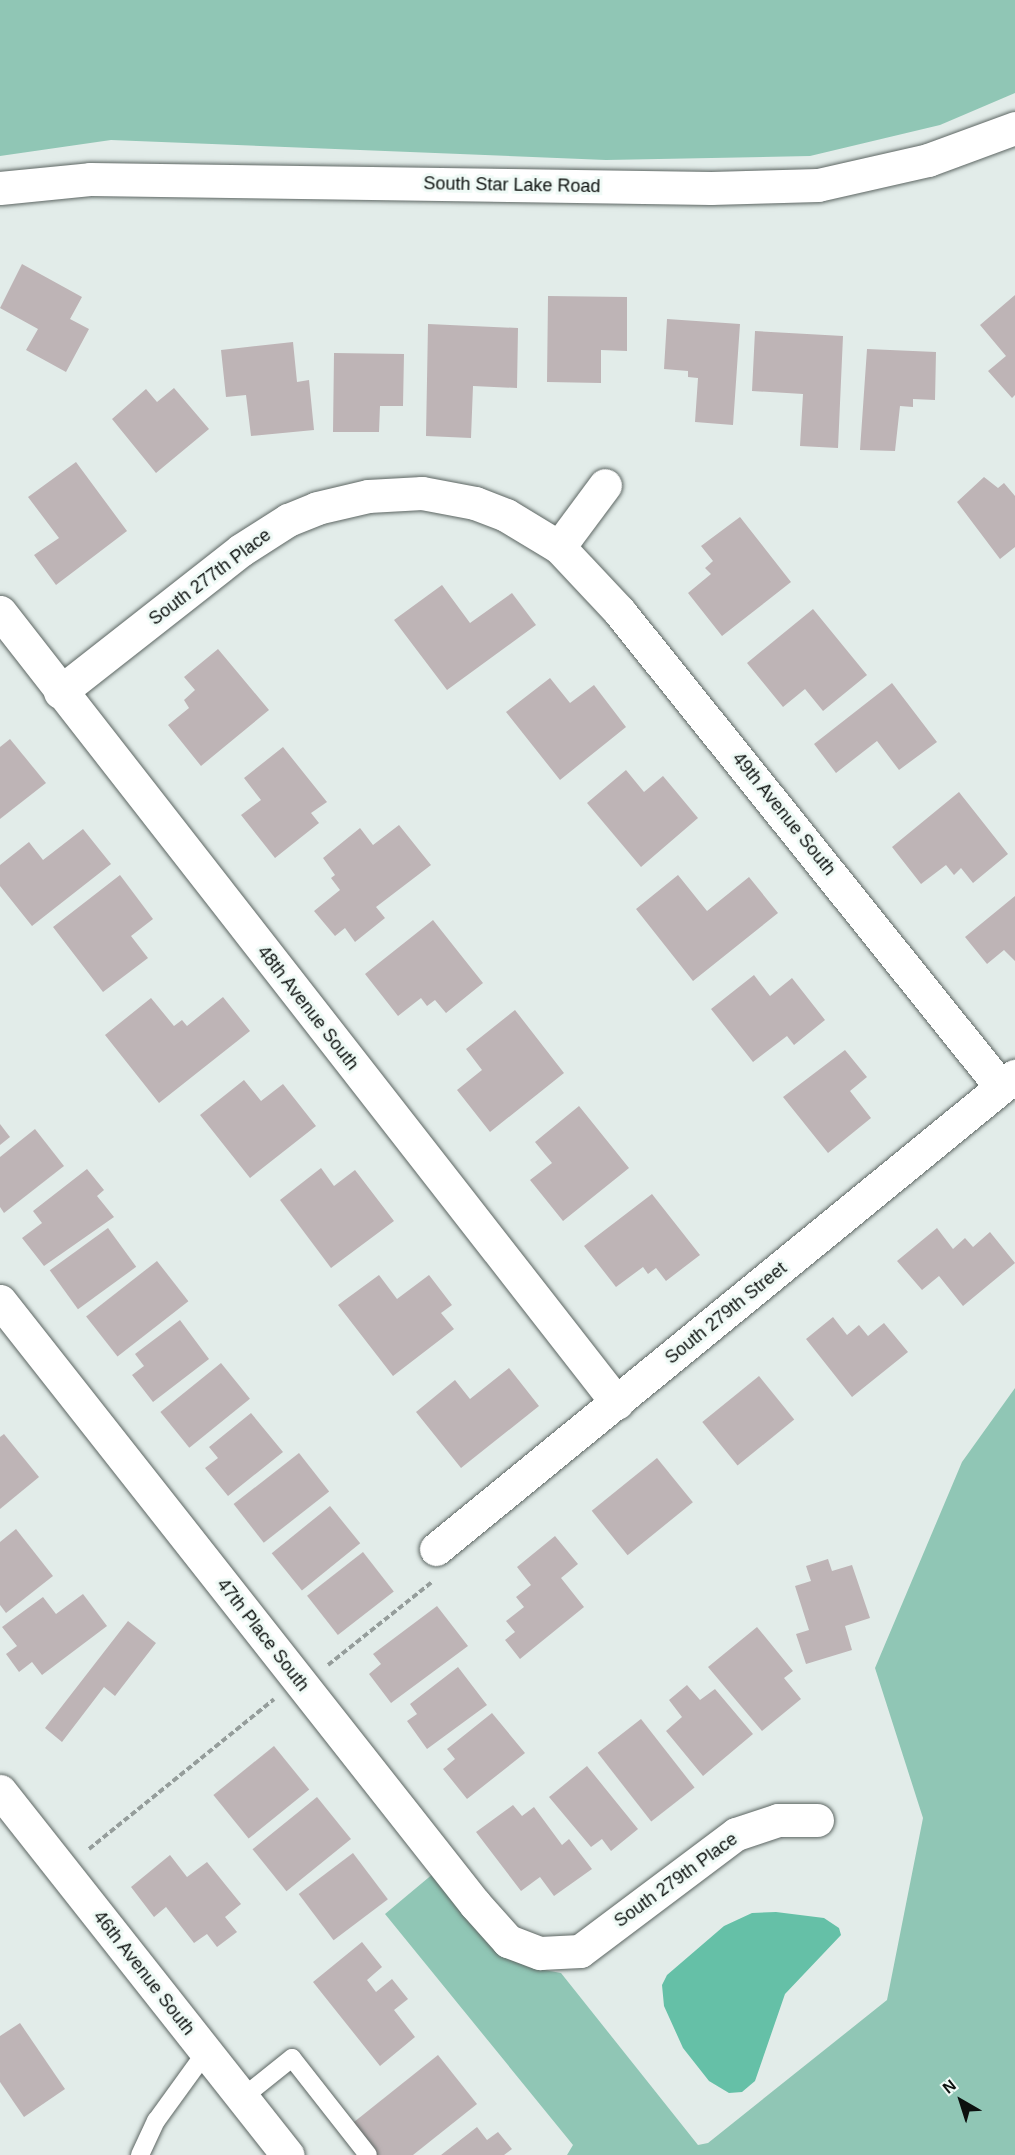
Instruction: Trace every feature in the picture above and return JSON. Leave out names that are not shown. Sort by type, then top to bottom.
[{"type":"street","name":"South Star Lake Road","points":[[0,188],[90,178],[711,188],[818,185],[928,160],[1015,128]]},
{"type":"street","points":[[559,547],[605,484]]},
{"type":"street","name":"South 277th Place","points":[[60,692],[241,550],[288,520],[342,500],[368,496],[447,496]]},
{"type":"street","name":"49th Avenue South","points":[[447,496],[506,515],[559,547],[680,684],[1008,1082]]},
{"type":"street","name":"48th Avenue South","points":[[0,612],[60,692],[617,1403]]},
{"type":"street","name":"South 279th Street","points":[[436,1549],[1008,1082]]},
{"type":"street","name":"47th Place South","points":[[0,1301],[492,1926],[508,1941],[540,1953]]},
{"type":"street","name":"46th Avenue South","points":[[0,1791],[287,2155]]},
{"type":"street","name":"South 279th Place","points":[[540,1953],[580,1951],[736,1834],[778,1820],[817,1820]]},
{"type":"lane","points":[[140,2155],[156,2121],[206,2052]]},
{"type":"lane","points":[[242,2098],[292,2058],[368,2155]]},
{"type":"path","points":[[62,1870],[298,1679],[325,1668],[438,1577],[436,1549]]},
{"type":"shaded area","points":[[0,0],[1015,0],[1015,93],[940,125],[810,156],[606,160],[111,140],[0,156]]},
{"type":"shaded area","points":[[1015,1388],[1015,2155],[567,2155],[573,2145],[385,1914],[434,1873],[501,1954],[528,1967],[561,1973],[698,2145],[708,2143],[887,2000],[923,1818],[875,1668],[962,1462]]},
{"type":"shaded area","points":[[776,1912],[824,1918],[839,1928],[841,1935],[785,1994],[755,2081],[742,2092],[729,2093],[709,2081],[683,2048],[664,2006],[662,1985],[667,1975],[724,1926],[752,1913]]},
{"type":"building","points":[[22,264],[82,297],[70,319],[89,329],[66,372],[26,350],[38,329],[0,308]]},
{"type":"building","points":[[1015,295],[1015,395],[1012,398],[988,371],[1006,356],[980,325]]},
{"type":"building","points":[[548,296],[627,297],[627,351],[601,350],[601,383],[547,382]]},
{"type":"building","points":[[667,319],[740,324],[733,425],[695,422],[698,378],[688,377],[688,371],[664,369]]},
{"type":"building","points":[[428,324],[518,328],[517,388],[473,386],[471,438],[426,436]]},
{"type":"building","points":[[755,331],[843,336],[838,448],[800,446],[803,394],[752,391]]},
{"type":"building","points":[[293,342],[297,382],[309,380],[314,430],[251,436],[246,395],[226,397],[221,350]]},
{"type":"building","points":[[867,349],[936,352],[935,400],[913,399],[913,407],[900,406],[895,451],[860,450]]},
{"type":"building","points":[[334,353],[404,354],[403,406],[380,406],[379,432],[333,432]]},
{"type":"building","points":[[174,388],[209,429],[156,473],[112,419],[146,389],[157,402]]},
{"type":"building","points":[[76,462],[127,531],[56,585],[34,555],[59,538],[28,497]]},
{"type":"building","points":[[984,477],[998,488],[1004,483],[1015,496],[1015,547],[1000,559],[957,502]]},
{"type":"building","points":[[740,517],[791,582],[722,636],[688,593],[711,574],[705,568],[713,561],[701,546]]},
{"type":"building","points":[[442,585],[470,623],[512,593],[536,625],[447,690],[394,620]]},
{"type":"building","points":[[813,609],[867,675],[823,711],[805,689],[783,707],[747,663]]},
{"type":"building","points":[[218,649],[269,710],[201,766],[168,725],[189,708],[184,700],[195,690],[184,677]]},
{"type":"building","points":[[550,678],[570,703],[594,685],[626,727],[560,780],[506,712]]},
{"type":"building","points":[[892,683],[937,742],[899,770],[877,741],[836,773],[814,744]]},
{"type":"building","points":[[10,739],[46,783],[0,819],[0,747]]},
{"type":"building","points":[[283,747],[327,802],[311,813],[319,823],[275,858],[241,815],[261,800],[244,778]]},
{"type":"building","points":[[626,770],[644,792],[663,776],[698,818],[641,867],[587,803]]},
{"type":"building","points":[[959,792],[1008,854],[973,883],[961,868],[954,875],[946,865],[921,884],[892,847]]},
{"type":"building","points":[[399,825],[431,865],[376,907],[385,918],[355,942],[345,928],[335,936],[314,911],[340,890],[331,878],[335,875],[323,858],[360,828],[373,845]]},
{"type":"building","points":[[83,829],[111,864],[32,926],[0,886],[0,865],[29,842],[43,860]]},
{"type":"building","points":[[120,875],[153,919],[131,936],[148,958],[103,992],[53,927]]},
{"type":"building","points":[[678,875],[707,911],[749,877],[778,913],[693,981],[636,909]]},
{"type":"building","points":[[1015,896],[1015,961],[1004,950],[987,964],[965,937]]},
{"type":"building","points":[[433,920],[483,983],[446,1013],[435,1000],[427,1006],[421,998],[398,1016],[365,974]]},
{"type":"building","points":[[754,975],[770,996],[792,978],[825,1020],[794,1045],[787,1036],[753,1062],[711,1009]]},
{"type":"building","points":[[223,997],[250,1031],[159,1103],[105,1035],[151,998],[174,1026],[182,1020],[187,1026]]},
{"type":"building","points":[[515,1010],[564,1073],[490,1132],[457,1090],[482,1070],[466,1049]]},
{"type":"building","points":[[845,1050],[867,1077],[850,1091],[871,1118],[828,1153],[783,1097]]},
{"type":"building","points":[[244,1080],[261,1101],[283,1084],[316,1126],[250,1178],[200,1115]]},
{"type":"building","points":[[579,1106],[629,1168],[563,1221],[530,1180],[552,1163],[535,1142]]},
{"type":"building","points":[[0,1124],[10,1137],[0,1145]]},
{"type":"building","points":[[35,1129],[64,1166],[4,1213],[0,1207],[0,1157]]},
{"type":"building","points":[[321,1168],[334,1186],[355,1170],[394,1221],[331,1268],[280,1200]]},
{"type":"building","points":[[87,1169],[104,1190],[97,1196],[114,1217],[44,1266],[22,1238],[42,1223],[33,1211]]},
{"type":"building","points":[[652,1194],[700,1255],[666,1281],[656,1268],[648,1274],[643,1267],[616,1287],[584,1246]]},
{"type":"building","points":[[108,1228],[136,1267],[78,1309],[50,1270]]},
{"type":"building","points":[[937,1228],[953,1249],[965,1238],[973,1247],[990,1232],[1015,1263],[963,1306],[939,1276],[922,1290],[897,1261]]},
{"type":"building","points":[[157,1261],[188,1301],[117,1357],[86,1316]]},
{"type":"building","points":[[379,1275],[397,1299],[429,1275],[452,1305],[441,1313],[454,1329],[393,1376],[338,1305]]},
{"type":"building","points":[[833,1317],[847,1335],[859,1325],[868,1336],[884,1323],[908,1352],[852,1397],[806,1339]]},
{"type":"building","points":[[180,1320],[209,1359],[153,1402],[132,1375],[144,1366],[135,1354]]},
{"type":"building","points":[[221,1363],[250,1399],[189,1448],[160,1412]]},
{"type":"building","points":[[509,1368],[539,1406],[461,1468],[416,1412],[455,1380],[470,1399]]},
{"type":"building","points":[[759,1376],[794,1420],[738,1465],[702,1422]]},
{"type":"building","points":[[251,1413],[283,1452],[228,1496],[205,1468],[218,1458],[209,1447]]},
{"type":"building","points":[[4,1434],[39,1477],[0,1509],[0,1437]]},
{"type":"building","points":[[299,1453],[329,1492],[264,1543],[234,1504]]},
{"type":"building","points":[[657,1458],[693,1502],[628,1555],[592,1511]]},
{"type":"building","points":[[330,1506],[360,1543],[302,1591],[272,1553]]},
{"type":"building","points":[[16,1529],[53,1576],[6,1613],[0,1605],[0,1542]]},
{"type":"building","points":[[555,1536],[578,1564],[561,1578],[584,1607],[520,1659],[505,1640],[515,1632],[506,1621],[524,1607],[516,1597],[531,1585],[517,1567]]},
{"type":"building","points":[[363,1552],[394,1591],[338,1635],[307,1596]]},
{"type":"building","points":[[828,1559],[832,1571],[852,1565],[870,1618],[845,1626],[852,1650],[806,1664],[796,1634],[809,1630],[795,1586],[811,1581],[806,1566]]},
{"type":"building","points":[[83,1594],[107,1626],[42,1675],[32,1662],[19,1672],[6,1654],[17,1646],[2,1627],[43,1597],[56,1614]]},
{"type":"building","points":[[437,1606],[468,1646],[391,1703],[369,1674],[381,1664],[373,1654]]},
{"type":"building","points":[[128,1621],[156,1643],[115,1696],[104,1687],[62,1742],[45,1728]]},
{"type":"building","points":[[757,1627],[793,1671],[784,1678],[801,1699],[762,1731],[708,1667]]},
{"type":"building","points":[[458,1667],[487,1705],[427,1749],[407,1721],[417,1714],[410,1704]]},
{"type":"building","points":[[687,1685],[700,1700],[715,1689],[753,1734],[703,1776],[666,1731],[682,1717],[669,1700]]},
{"type":"building","points":[[492,1713],[525,1753],[467,1799],[443,1769],[455,1759],[447,1749]]},
{"type":"building","points":[[641,1719],[695,1788],[651,1821],[598,1753]]},
{"type":"building","points":[[274,1746],[309,1790],[249,1839],[213,1795]]},
{"type":"building","points":[[587,1766],[638,1829],[611,1851],[602,1839],[591,1847],[549,1797]]},
{"type":"building","points":[[317,1797],[351,1839],[286,1891],[252,1849]]},
{"type":"building","points":[[513,1805],[522,1816],[534,1807],[562,1845],[569,1839],[592,1869],[554,1896],[540,1877],[521,1891],[476,1832]]},
{"type":"building","points":[[353,1853],[388,1899],[334,1940],[299,1894]]},
{"type":"building","points":[[170,1855],[187,1877],[207,1862],[241,1904],[225,1917],[237,1932],[217,1947],[207,1934],[194,1943],[166,1907],[154,1917],[131,1887]]},
{"type":"building","points":[[362,1942],[382,1967],[367,1980],[376,1992],[392,1979],[408,1999],[394,2010],[415,2037],[380,2066],[313,1982]]},
{"type":"building","points":[[20,2023],[65,2089],[24,2117],[0,2082],[0,2036]]},
{"type":"building","points":[[438,2055],[477,2104],[413,2155],[372,2155],[349,2126]]},
{"type":"building","points":[[477,2127],[487,2140],[498,2132],[512,2149],[504,2155],[441,2155]]}]
